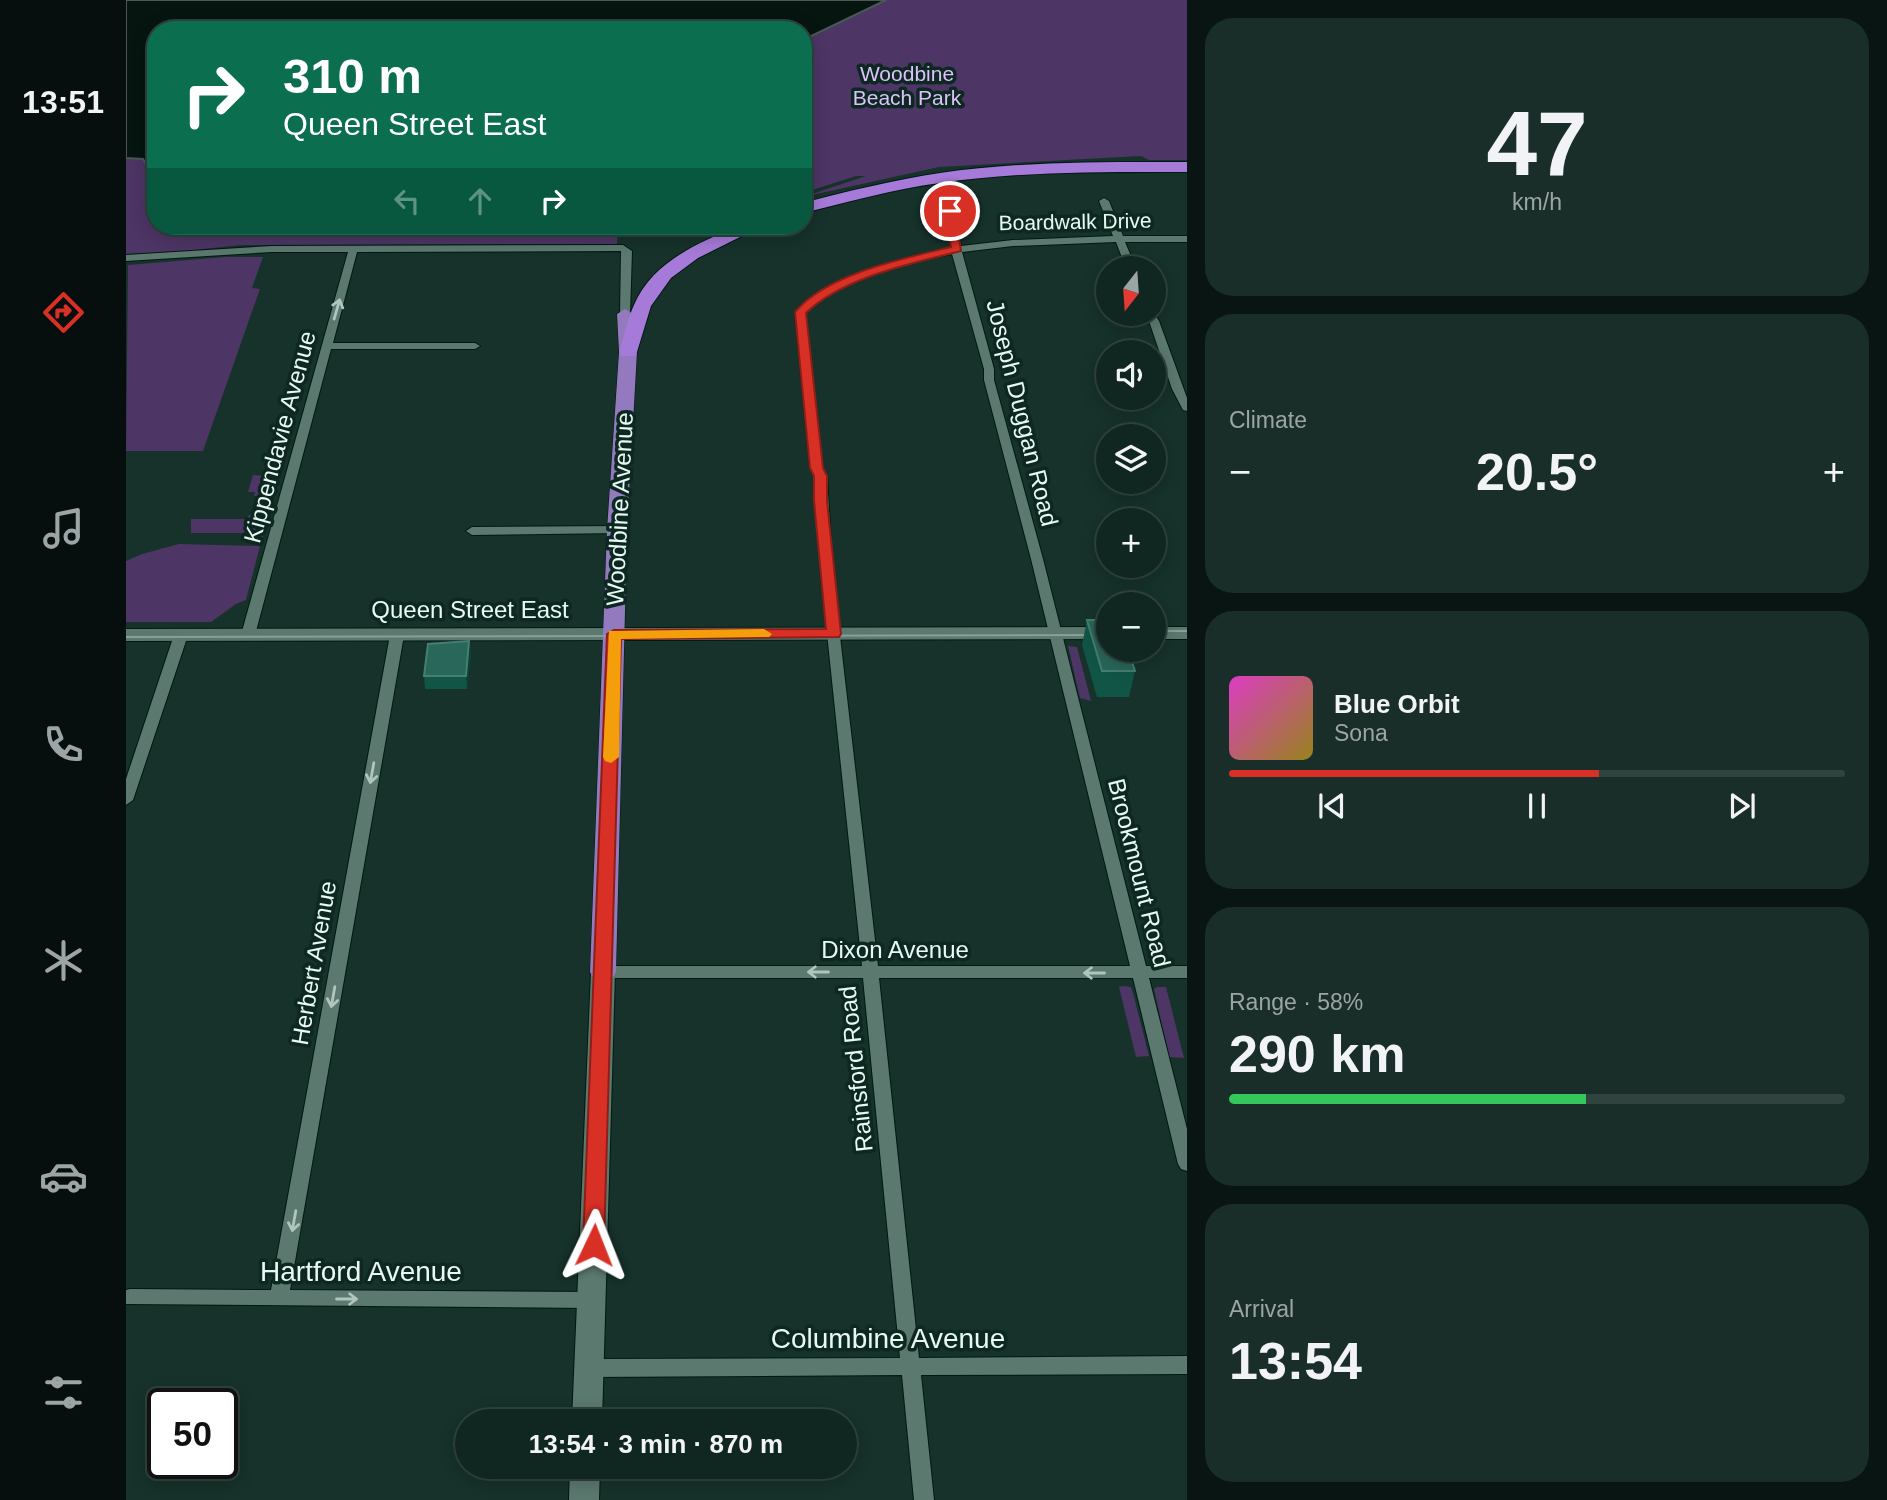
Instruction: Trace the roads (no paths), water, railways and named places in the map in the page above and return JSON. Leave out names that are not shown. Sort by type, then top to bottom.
[{"type":"highway","points":[[812,198],[893,179],[978,167],[1047,163],[1187,162]]},
{"type":"highway","points":[[812,206],[890,186],[960,175],[1064,168],[1187,167]]},
{"type":"highway","points":[[625,314],[634,292],[651,271],[690,244],[710,235]]},
{"type":"highway","name":"Woodbine Avenue","points":[[628,352],[643,302],[655,284],[682,261],[735,235]]},
{"type":"main road","name":"Woodbine Avenue","points":[[587,1409],[617,530],[628,352],[625,314]]},
{"type":"main road","name":"Queen Street East","points":[[126,635],[1096,633]]},
{"type":"main road","points":[[1166,633],[1187,633]]},
{"type":"main road","points":[[584,1500],[585,1479]]},
{"type":"street","points":[[1104,201],[1126,256]]},
{"type":"street","name":"Joseph Duggan Road","points":[[948,204],[1054,633]]},
{"type":"street","name":"Boardwalk Drive","points":[[834,634],[820,501],[821,476],[816,468],[800,312],[813,300],[879,268],[957,249],[1021,240],[1187,239]]},
{"type":"street","name":"Woodbine Avenue","points":[[353,250],[623,248],[627,251],[625,314]]},
{"type":"street","points":[[126,258],[230,251],[353,250]]},
{"type":"street","name":"Kippendavie Avenue","points":[[248,635],[353,250]]},
{"type":"street","points":[[1156,326],[1177,389],[1187,408]]},
{"type":"street","points":[[327,346],[475,346]]},
{"type":"street","points":[[472,531],[617,530]]},
{"type":"street","name":"Brookmount Road","points":[[1054,633],[1187,1164]]},
{"type":"street","name":"Rainsford Road","points":[[834,634],[924,1500]]},
{"type":"street","points":[[126,800],[181,635]]},
{"type":"street","name":"Herbert Avenue","points":[[279,1298],[397,635]]},
{"type":"street","name":"Dixon Avenue","points":[[603,972],[1187,972]]},
{"type":"street","name":"Hartford Avenue","points":[[130,1297],[592,1300]]},
{"type":"street","name":"Columbine Avenue","points":[[589,1368],[1187,1365]]},
{"type":"tram line","points":[[1166,631],[1187,631]]},
{"type":"tram line","points":[[126,637],[1096,635]]},
{"type":"park label","name":"Woodbine Beach Park","points":[[907,86]]}]
